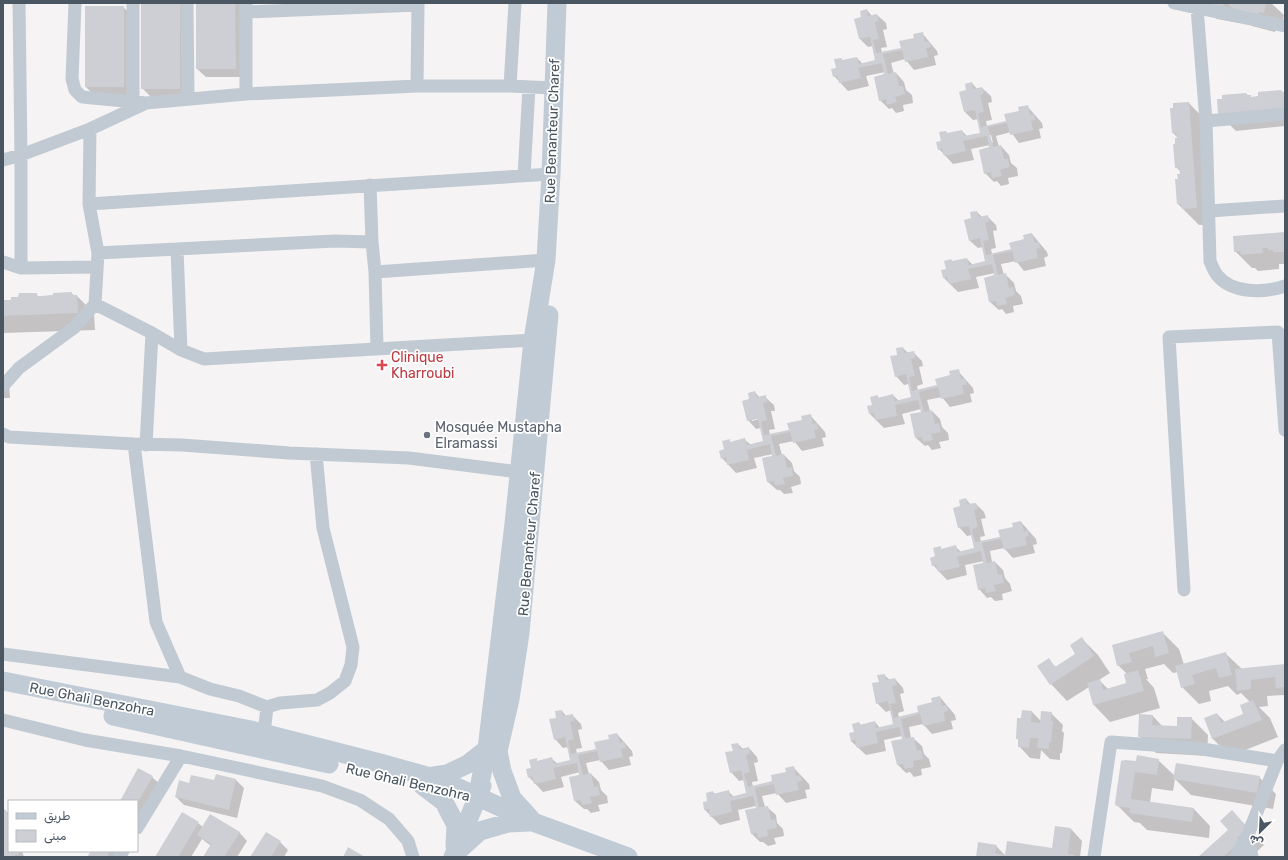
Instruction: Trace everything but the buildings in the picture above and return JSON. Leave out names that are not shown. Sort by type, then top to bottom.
[{"type":"main road","name":"Rue Benanteur Charef","points":[[492,750],[533,340],[546,260],[551,174],[557,3]]},
{"type":"main road","name":"Rue Benanteur Charef","points":[[454,856],[477,798],[510,699],[520,633],[550,305],[546,260]]},
{"type":"main road","name":"Rue Ghali Benzohra","points":[[3,681],[251,730],[426,781]]},
{"type":"main road","name":"Rue Ghali Benzohra","points":[[3,692],[322,762],[426,781],[441,780],[477,798],[533,822],[628,857]]},
{"type":"main road","points":[[454,856],[456,825],[444,802],[426,781],[447,774],[492,750],[512,798],[533,822]]},
{"type":"main road","points":[[454,856],[480,831],[508,823],[533,822]]},
{"type":"street","points":[[19,3],[22,268]]},
{"type":"street","points":[[75,3],[72,79],[75,90],[82,97],[146,103],[246,94],[416,86],[510,86],[553,88]]},
{"type":"street","points":[[133,3],[133,102]]},
{"type":"street","points":[[187,3],[188,99]]},
{"type":"street","points":[[510,86],[515,3]]},
{"type":"street","points":[[1174,3],[1285,26]]},
{"type":"street","points":[[246,94],[246,8],[418,4],[416,86]]},
{"type":"street","points":[[1197,8],[1206,121],[1210,261],[1217,276],[1229,285],[1244,290],[1262,291],[1285,286]]},
{"type":"street","points":[[524,176],[529,87]]},
{"type":"street","points":[[3,160],[21,155],[90,129],[146,103]]},
{"type":"street","points":[[1206,121],[1285,114]]},
{"type":"street","points":[[3,386],[18,368],[74,327],[95,304],[98,253],[89,204],[90,129]]},
{"type":"street","points":[[89,204],[551,174]]},
{"type":"street","points":[[370,185],[372,242],[375,272],[377,348]]},
{"type":"street","points":[[1209,211],[1285,206]]},
{"type":"street","points":[[98,253],[335,241],[372,242]]},
{"type":"street","points":[[176,249],[181,350]]},
{"type":"street","points":[[375,272],[546,260]]},
{"type":"street","points":[[3,262],[22,268],[97,267]]},
{"type":"street","points":[[95,304],[152,333],[181,350],[204,359],[533,340]]},
{"type":"street","points":[[1184,590],[1169,337],[1278,332],[1285,430]]},
{"type":"street","points":[[152,333],[140,444],[156,622],[180,677]]},
{"type":"street","points":[[3,434],[9,436],[140,444],[409,458],[519,472]]},
{"type":"street","points":[[3,654],[180,677],[210,689],[239,696],[267,707],[280,703],[317,700],[330,693],[345,681],[351,665],[353,647],[322,528],[316,454]]},
{"type":"street","points":[[264,734],[267,707]]},
{"type":"street","points":[[3,720],[85,740],[181,756],[322,786],[360,800],[389,819],[408,842],[413,857]]},
{"type":"street","points":[[1094,857],[1111,742],[1281,756],[1249,832],[1236,857]]},
{"type":"street","points":[[138,826],[181,756]]},
{"type":"street","points":[[1249,832],[1252,857]]},
{"type":"place","name":"Clinique Kharroubi","points":[[382,365]]},
{"type":"place","name":"Mosquée Mustapha Elramassi","points":[[427,435]]}]
